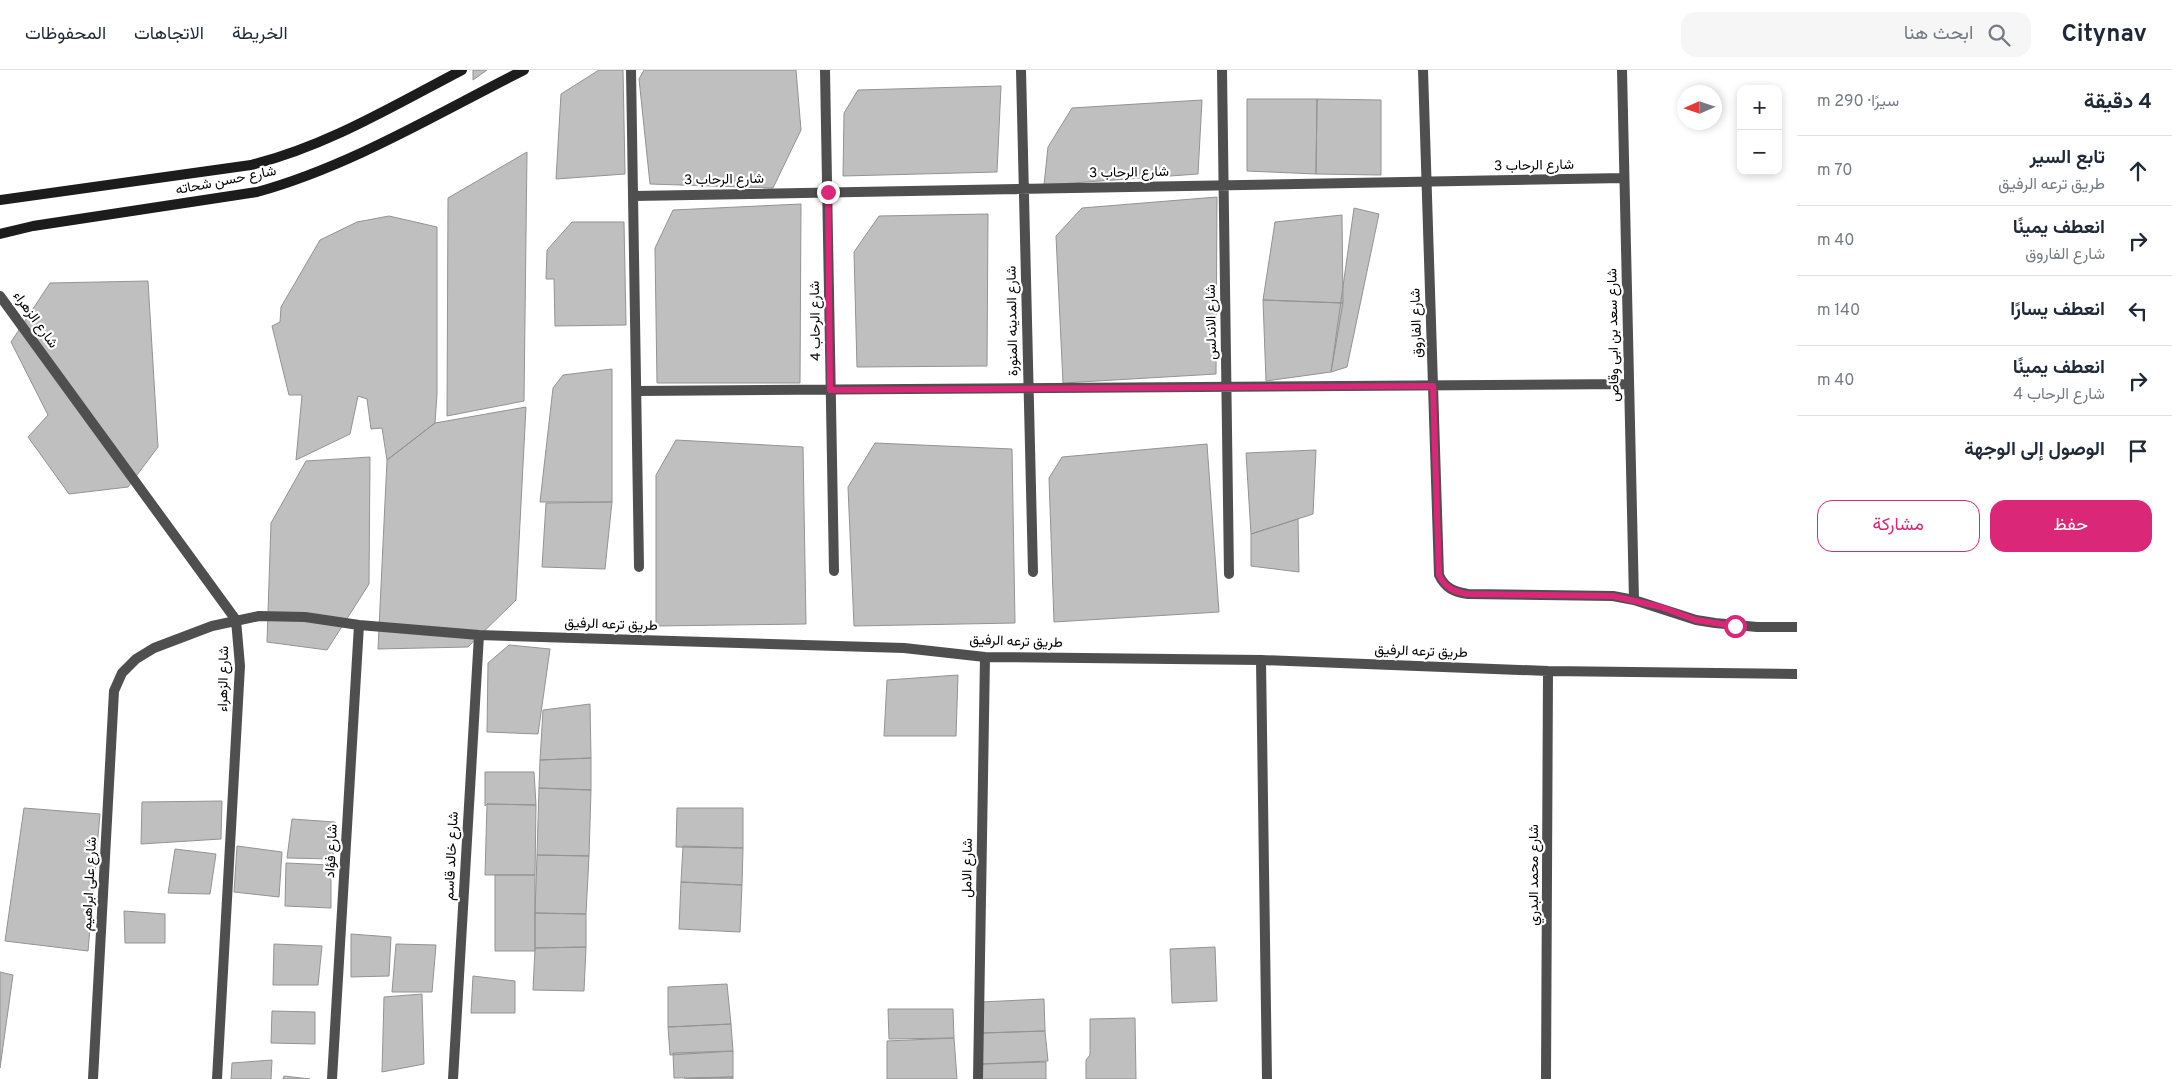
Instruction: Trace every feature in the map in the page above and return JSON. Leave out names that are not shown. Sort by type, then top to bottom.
[{"type":"main road","name":"شارع حسن شحاته","points":[[0,200],[251,165],[279,158],[332,138],[462,70]]},
{"type":"main road","name":"شارع حسن شحاته","points":[[0,234],[33,226],[257,192],[287,183],[342,161],[524,70]]},
{"type":"street","points":[[631,70],[639,567]]},
{"type":"street","name":"شارع الرحاب 4","points":[[825,70],[834,571]]},
{"type":"street","name":"شارع المدينه المنورة","points":[[1021,70],[1033,572]]},
{"type":"street","name":"شارع الاندلس","points":[[1222,70],[1229,574]]},
{"type":"street","name":"شارع الفاروق","points":[[1423,70],[1439,575],[1443,583],[1450,589],[1468,594],[1613,596],[1634,600]]},
{"type":"street","name":"شارع سعد بن ابى وقاص","points":[[1622,70],[1634,600]]},
{"type":"street","name":"شارع الرحاب 3","points":[[634,196],[1624,178]]},
{"type":"street","name":"شارع الزهراء","points":[[0,296],[236,620],[240,666],[217,1079]]},
{"type":"street","points":[[637,392],[1628,384]]},
{"type":"street","points":[[1634,600],[1696,620],[1750,627],[1797,628]]},
{"type":"street","name":"طريق ترعه الرفيق","points":[[114,691],[122,673],[136,659],[154,648],[236,620],[259,616],[305,617],[359,625],[479,635],[904,648],[985,657],[1261,660],[1548,671],[1797,674]]},
{"type":"street","name":"شارع فؤاد","points":[[332,1079],[359,625]]},
{"type":"street","name":"شارع خالد قاسم","points":[[453,1079],[479,635]]},
{"type":"street","name":"شارع الامل","points":[[978,1079],[985,657]]},
{"type":"street","points":[[1261,660],[1268,1079]]},
{"type":"street","name":"شارع محمد البدري","points":[[1546,1079],[1548,671]]},
{"type":"street","name":"شارع على ابراهيم","points":[[93,1079],[114,691]]},
{"type":"building","points":[[473,70],[487,70],[473,80]]},
{"type":"building","points":[[599,70],[623,70],[625,174],[556,179],[561,94]]},
{"type":"building","points":[[644,70],[796,70],[801,130],[773,188],[650,184],[639,79]]},
{"type":"building","points":[[1001,86],[997,172],[843,176],[844,113],[858,90]]},
{"type":"building","points":[[1247,99],[1317,99],[1316,174],[1247,171]]},
{"type":"building","points":[[1317,99],[1381,100],[1381,175],[1316,174]]},
{"type":"building","points":[[1202,100],[1198,174],[1044,185],[1048,147],[1072,108]]},
{"type":"building","points":[[527,152],[524,401],[447,416],[448,198]]},
{"type":"building","points":[[1217,197],[1216,374],[1063,383],[1056,236],[1082,208]]},
{"type":"building","points":[[801,204],[800,383],[657,383],[655,248],[673,210]]},
{"type":"building","points":[[1354,208],[1379,214],[1347,367],[1331,372]]},
{"type":"building","points":[[988,214],[987,366],[857,367],[854,252],[879,216]]},
{"type":"building","points":[[1342,215],[1343,303],[1263,300],[1275,222]]},
{"type":"building","points":[[389,216],[437,227],[437,394],[435,423],[387,460],[382,428],[371,429],[367,399],[358,396],[350,434],[296,460],[302,395],[289,395],[272,326],[280,322],[281,307],[320,240],[357,222]]},
{"type":"building","points":[[572,222],[624,222],[626,325],[555,326],[554,279],[546,279],[547,250]]},
{"type":"building","points":[[148,281],[158,447],[128,487],[69,494],[28,437],[48,415],[11,342],[50,283]]},
{"type":"building","points":[[1263,300],[1343,303],[1331,372],[1266,381]]},
{"type":"building","points":[[612,369],[612,502],[540,502],[553,388],[563,375]]},
{"type":"building","points":[[526,407],[516,600],[468,647],[378,649],[387,460],[435,423]]},
{"type":"building","points":[[676,440],[803,447],[806,624],[656,626],[656,475]]},
{"type":"building","points":[[875,443],[1012,449],[1015,623],[854,626],[848,487]]},
{"type":"building","points":[[1207,444],[1219,612],[1054,622],[1049,478],[1062,457]]},
{"type":"building","points":[[1316,450],[1313,514],[1251,534],[1246,453]]},
{"type":"building","points":[[370,457],[369,584],[327,650],[267,642],[271,523],[306,461]]},
{"type":"building","points":[[612,502],[605,569],[542,567],[546,503]]},
{"type":"building","points":[[1298,519],[1299,572],[1251,566],[1251,534]]},
{"type":"building","points":[[509,645],[550,649],[538,734],[487,732],[488,663]]},
{"type":"building","points":[[958,675],[956,736],[884,736],[887,680]]},
{"type":"building","points":[[590,704],[591,758],[540,760],[543,710]]},
{"type":"building","points":[[591,758],[591,790],[539,788],[540,760]]},
{"type":"building","points":[[485,772],[534,772],[536,805],[487,804],[485,806]]},
{"type":"building","points":[[539,788],[591,790],[589,856],[537,855]]},
{"type":"building","points":[[222,801],[221,839],[141,844],[142,802]]},
{"type":"building","points":[[487,804],[536,805],[535,875],[485,875]]},
{"type":"building","points":[[24,808],[100,814],[88,951],[5,941]]},
{"type":"building","points":[[677,808],[743,808],[743,848],[676,847]]},
{"type":"building","points":[[292,819],[335,822],[333,859],[287,858]]},
{"type":"building","points":[[237,846],[282,852],[279,897],[234,892]]},
{"type":"building","points":[[683,846],[743,848],[742,885],[681,882]]},
{"type":"building","points":[[175,849],[216,854],[210,894],[168,893]]},
{"type":"building","points":[[537,855],[589,856],[586,914],[535,913]]},
{"type":"building","points":[[286,863],[331,865],[331,908],[285,906]]},
{"type":"building","points":[[495,875],[535,875],[535,951],[495,951]]},
{"type":"building","points":[[681,882],[742,885],[740,932],[679,929]]},
{"type":"building","points":[[124,911],[165,914],[165,943],[125,943]]},
{"type":"building","points":[[535,913],[586,914],[586,947],[535,948]]},
{"type":"building","points":[[351,934],[391,937],[389,976],[351,977]]},
{"type":"building","points":[[274,944],[322,946],[318,985],[273,985]]},
{"type":"building","points":[[396,944],[436,945],[432,992],[392,992]]},
{"type":"building","points":[[586,947],[584,991],[533,990],[535,948]]},
{"type":"building","points":[[1215,947],[1217,1001],[1172,1003],[1170,949]]},
{"type":"building","points":[[0,972],[13,975],[0,1068]]},
{"type":"building","points":[[473,976],[515,981],[515,1013],[471,1013]]},
{"type":"building","points":[[727,984],[731,1024],[668,1027],[668,987]]},
{"type":"building","points":[[422,994],[424,1064],[382,1072],[384,997]]},
{"type":"building","points":[[1044,999],[1045,1031],[982,1033],[981,1002]]},
{"type":"building","points":[[888,1009],[953,1009],[954,1038],[889,1039]]},
{"type":"building","points":[[272,1011],[315,1012],[315,1044],[271,1043]]},
{"type":"building","points":[[1135,1018],[1136,1079],[1086,1079],[1086,1060],[1090,1055],[1090,1019]]},
{"type":"building","points":[[731,1024],[733,1051],[670,1055],[668,1027]]},
{"type":"building","points":[[1045,1031],[1048,1061],[982,1064],[982,1033]]},
{"type":"building","points":[[954,1038],[957,1079],[887,1079],[887,1041]]},
{"type":"building","points":[[733,1051],[733,1077],[674,1078],[673,1053]]},
{"type":"building","points":[[272,1060],[271,1079],[231,1079],[232,1063]]},
{"type":"building","points":[[1046,1062],[1046,1079],[982,1079],[982,1064]]},
{"type":"building","points":[[284,1076],[310,1079],[283,1079]]},
{"type":"building","points":[[733,1077],[733,1079],[684,1079]]},
{"type":"route","points":[[828,192],[830,390],[1433,386],[1439,575],[1443,583],[1450,589],[1468,594],[1613,596],[1661,607],[1696,620],[1735,626]]}]
